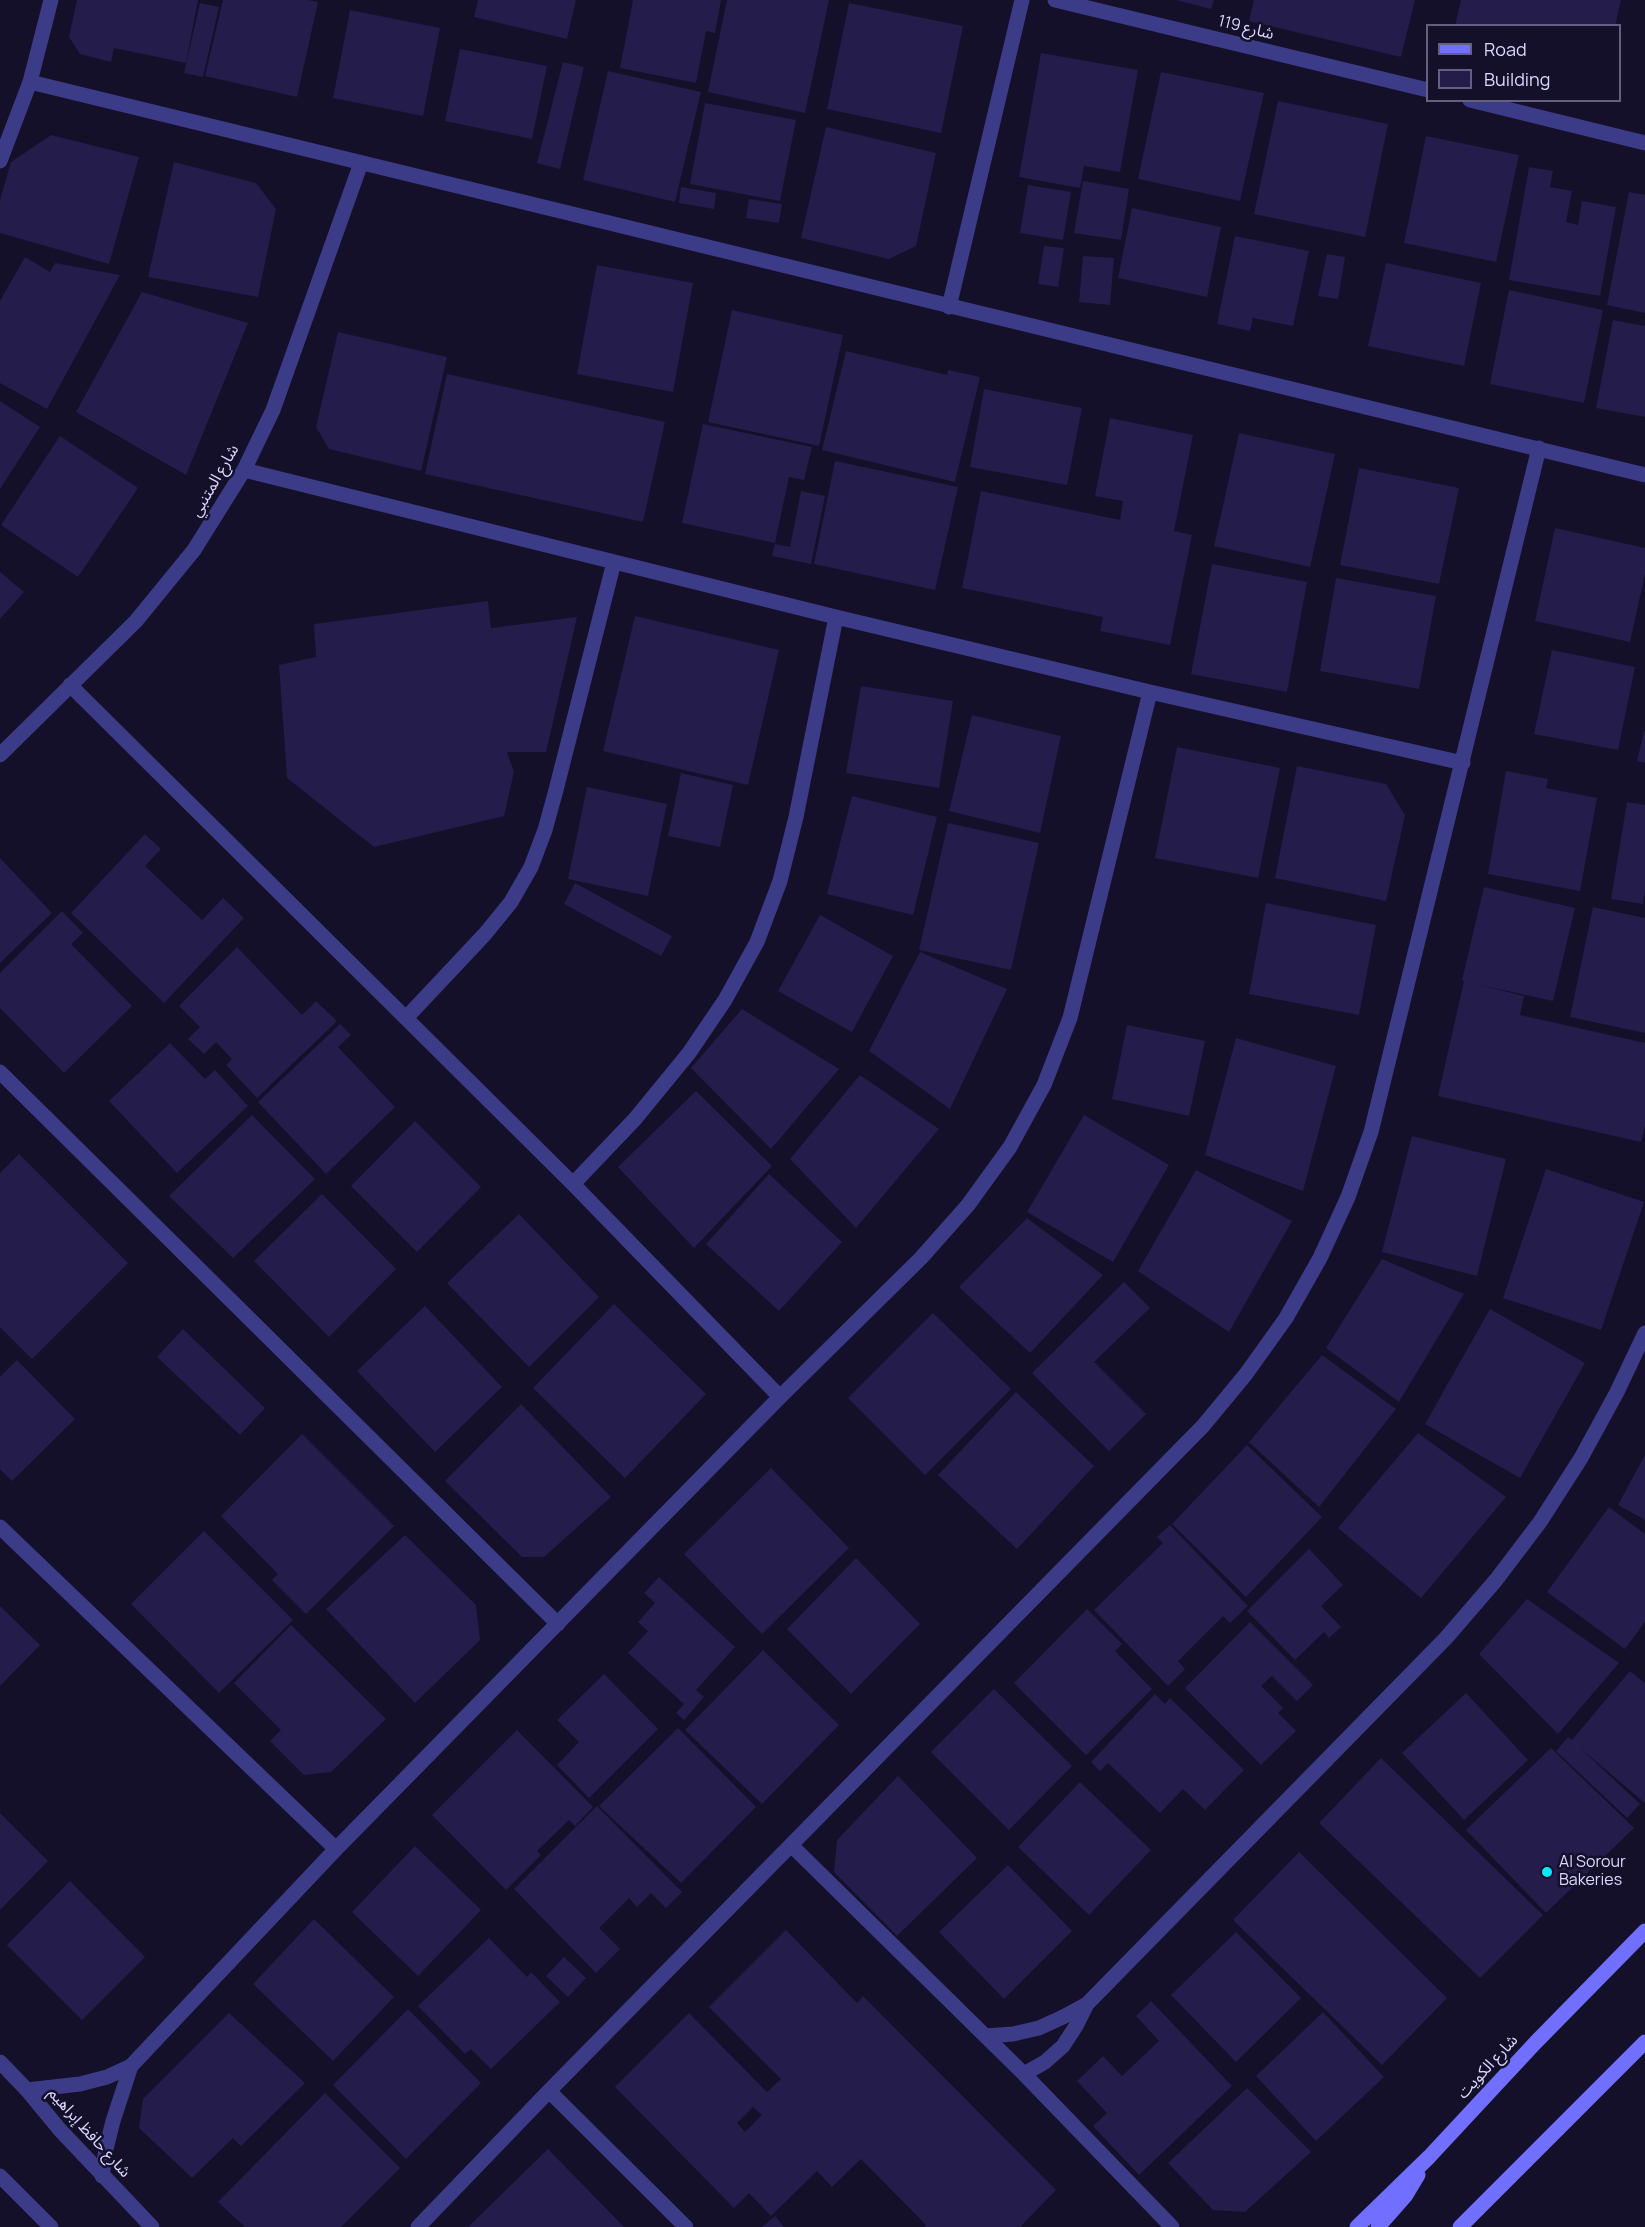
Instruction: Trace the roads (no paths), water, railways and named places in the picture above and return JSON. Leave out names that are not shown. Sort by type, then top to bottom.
[{"type":"main road","name":"شارع الكويت","points":[[1357,2227],[1429,2157],[1536,2042],[1645,1931]]},
{"type":"main road","points":[[1460,2227],[1645,2042]]},
{"type":"main road","points":[[1378,2227],[1406,2195],[1429,2157]]},
{"type":"street","points":[[0,161],[30,82],[51,0]]},
{"type":"street","points":[[949,307],[1022,0]]},
{"type":"street","name":"شارع 119","points":[[1055,0],[1426,90]]},
{"type":"street","points":[[30,82],[1645,475]]},
{"type":"street","points":[[1478,102],[1645,142]]},
{"type":"street","name":"شارع المتنبي","points":[[0,755],[144,612],[194,550],[244,470],[273,410],[361,163]]},
{"type":"street","points":[[418,2227],[1203,1426],[1246,1374],[1286,1318],[1320,1258],[1348,1197],[1371,1132],[1539,448]]},
{"type":"street","points":[[244,470],[1150,692],[1463,763]]},
{"type":"street","points":[[406,1018],[485,934],[511,902],[531,867],[545,830],[556,790],[614,562]]},
{"type":"street","points":[[573,1184],[635,1119],[688,1053],[725,1000],[757,942],[780,881],[796,817],[836,616]]},
{"type":"street","points":[[70,685],[573,1184],[780,1397]]},
{"type":"street","points":[[27,2090],[80,2084],[106,2077],[131,2066],[336,1849],[780,1397],[921,1257],[968,1205],[1010,1147],[1044,1084],[1070,1018],[1150,692]]},
{"type":"street","points":[[0,1072],[558,1624]]},
{"type":"street","points":[[986,2036],[1013,2034],[1039,2028],[1087,2004],[1446,1638],[1496,1580],[1540,1522],[1581,1458],[1617,1392],[1645,1333]]},
{"type":"street","points":[[0,1527],[336,1849]]},
{"type":"street","points":[[791,1845],[1024,2074],[1172,2227]]},
{"type":"street","points":[[1024,2074],[1045,2062],[1063,2046],[1087,2004]]},
{"type":"street","name":"شارع حافظ إبراهيم","points":[[0,2062],[102,2176],[152,2227]]},
{"type":"street","points":[[102,2176],[111,2130],[131,2066]]},
{"type":"street","points":[[549,2091],[686,2227]]},
{"type":"street","points":[[0,2176],[51,2227]]},
{"type":"place","name":"Al Sorour Bakeries","points":[[1547,1872]]}]
